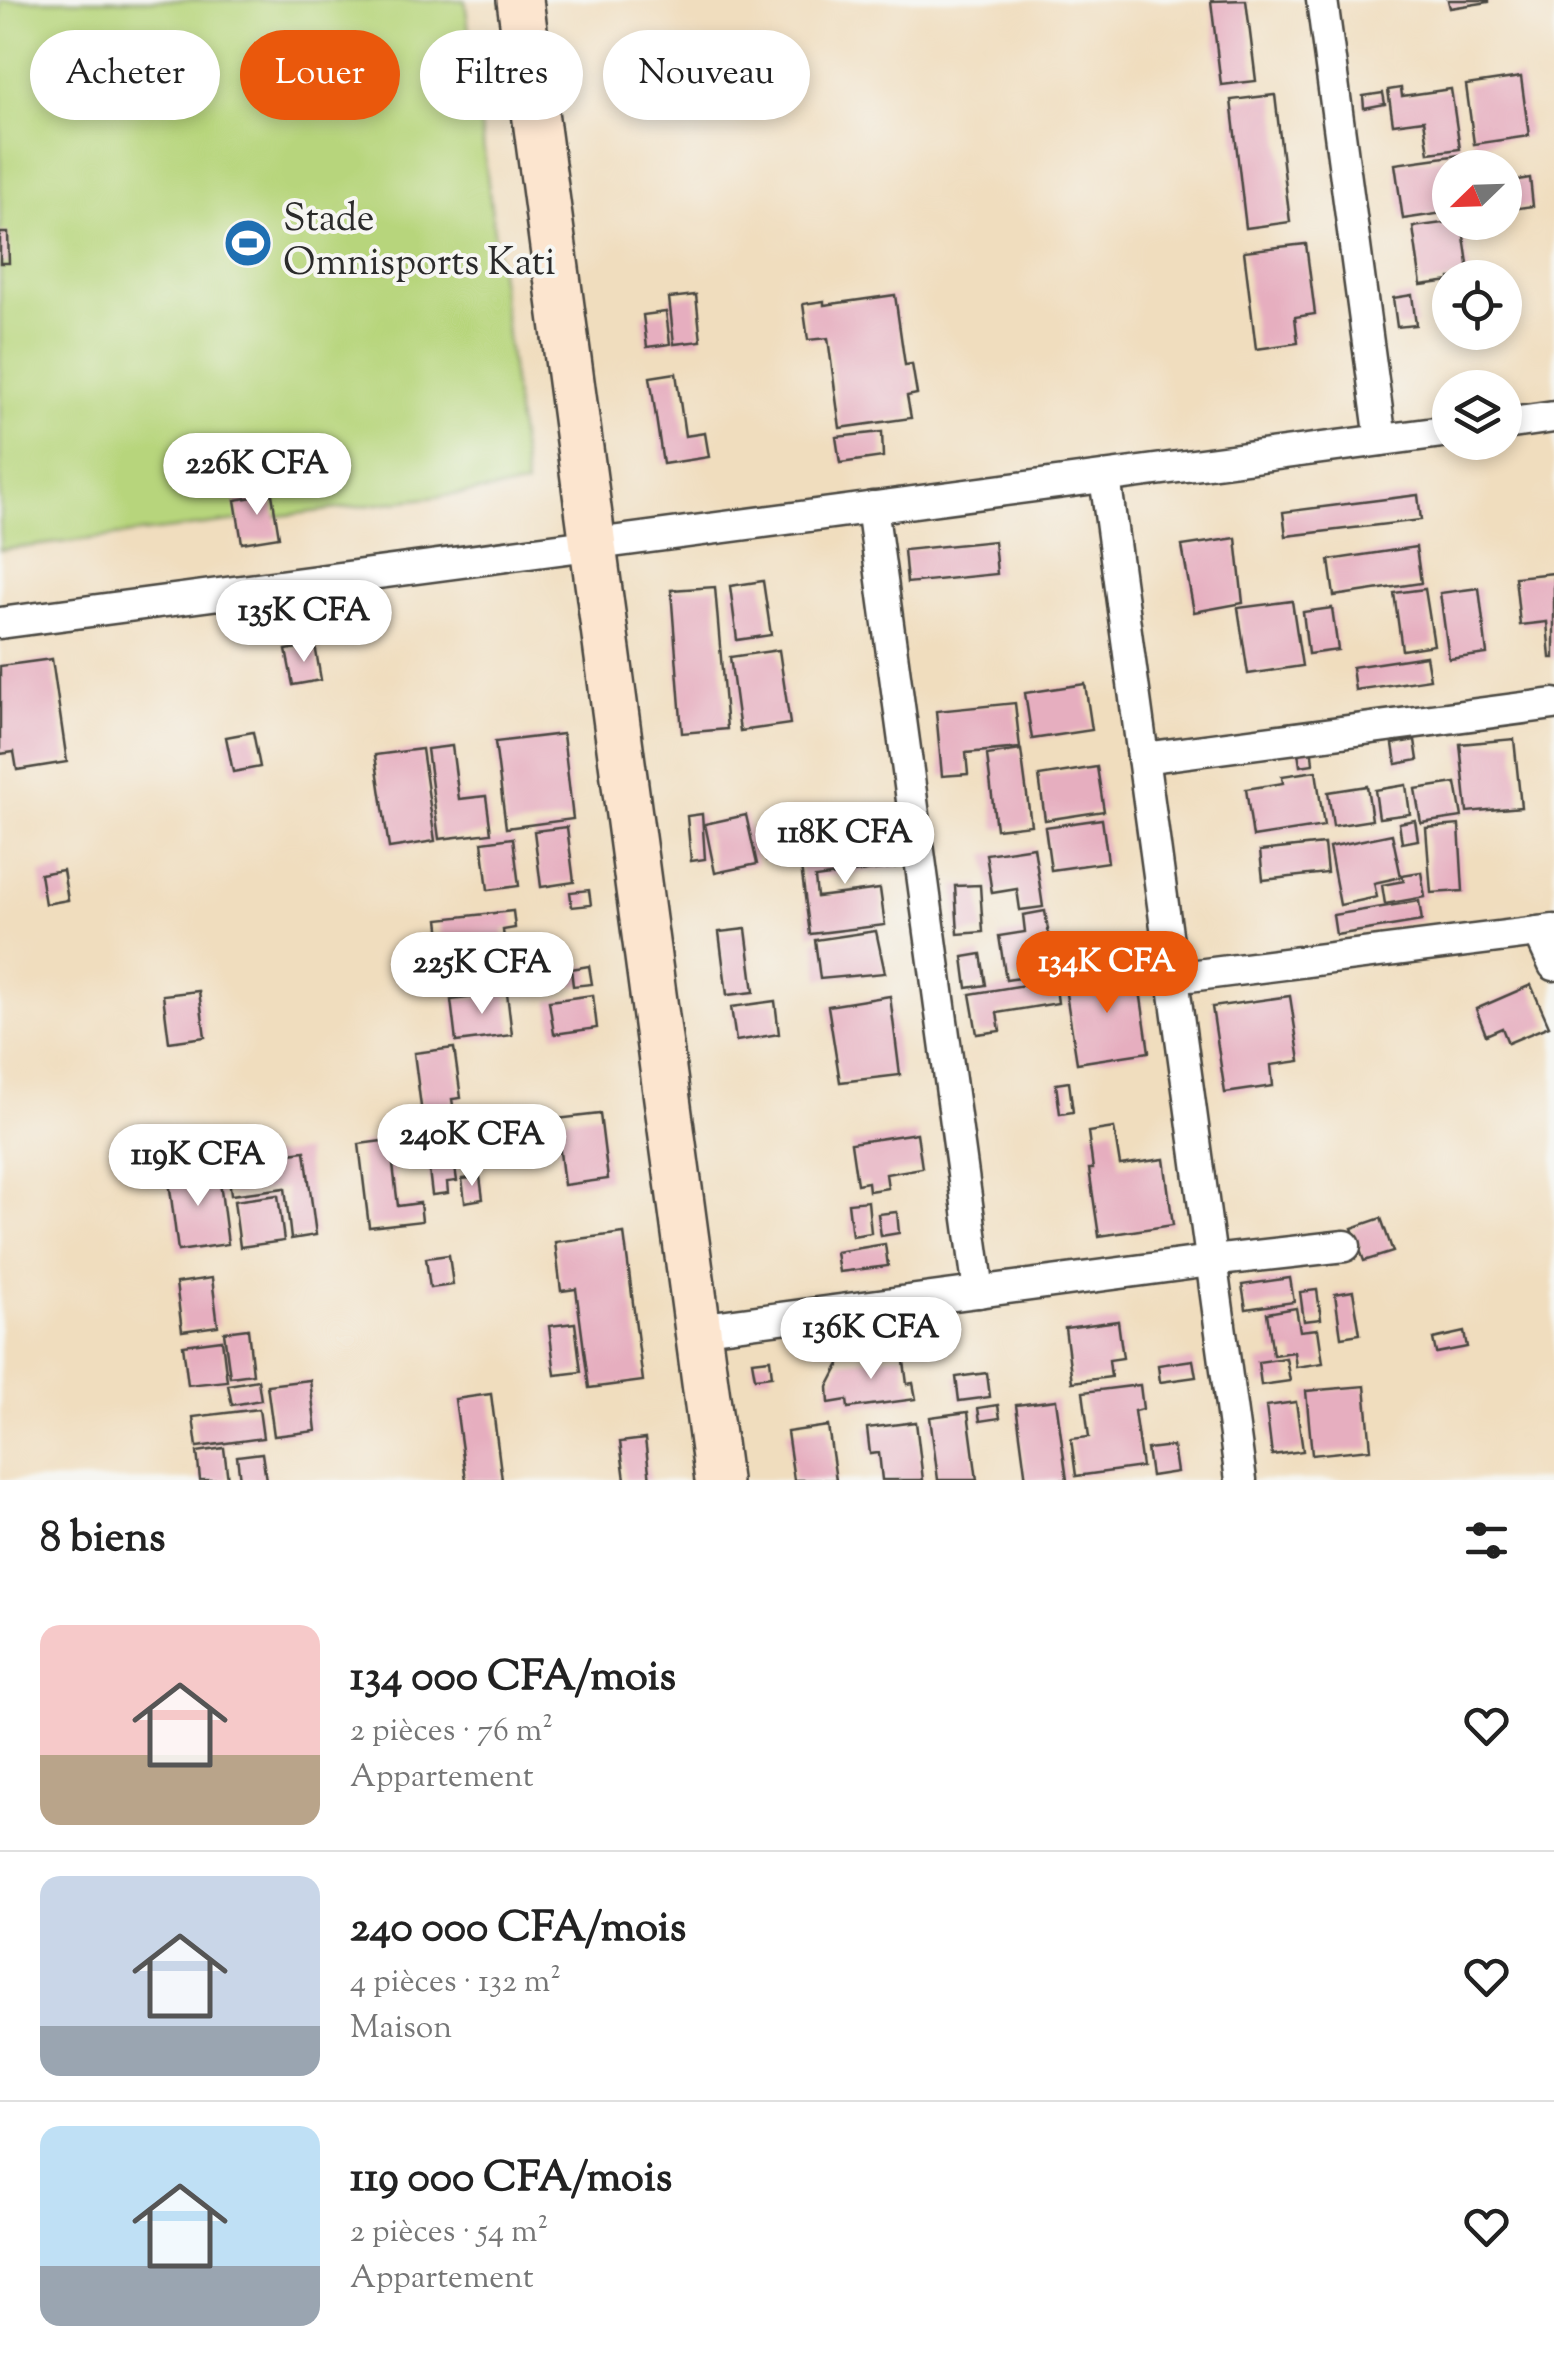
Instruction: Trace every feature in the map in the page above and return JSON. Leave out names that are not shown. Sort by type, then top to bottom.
[{"type":"main road","points":[[520,0],[718,1480]]},
{"type":"street","points":[[1322,0],[1381,440]]},
{"type":"street","points":[[1522,422],[1554,417]]},
{"type":"street","points":[[0,623],[1432,433]]},
{"type":"street","points":[[1104,477],[1241,1480]]},
{"type":"street","points":[[872,508],[978,1292]]},
{"type":"street","points":[[1143,758],[1554,704]]},
{"type":"street","points":[[1172,978],[1547,931],[1554,965]]},
{"type":"street","points":[[698,1330],[1345,1246]]},
{"type":"green space","name":"Stade Omnisports Kati","points":[[0,0],[465,0],[469,30],[420,30],[420,120],[480,120],[526,486],[0,550]]},
{"type":"building","points":[[1246,0],[1256,81],[1221,85],[1211,1]]},
{"type":"building","points":[[1448,0],[1489,0],[1489,2],[1450,8]]},
{"type":"building","points":[[1521,77],[1529,136],[1474,144],[1466,85]]},
{"type":"building","points":[[1401,88],[1402,96],[1451,89],[1460,149],[1429,153],[1424,120],[1393,124],[1388,90]]},
{"type":"building","points":[[1383,93],[1385,104],[1364,108],[1363,96]]},
{"type":"building","points":[[1275,95],[1290,222],[1246,228],[1231,100]]},
{"type":"building","points":[[1432,159],[1432,215],[1403,219],[1395,164]]},
{"type":"building","points":[[1530,178],[1533,206],[1522,208],[1522,179]]},
{"type":"building","points":[[1432,224],[1432,240],[1465,240],[1467,260],[1432,260],[1432,283],[1421,285],[1413,227]]},
{"type":"building","points":[[0,233],[8,233],[9,263],[0,263]]},
{"type":"building","points":[[1306,244],[1315,314],[1295,317],[1298,343],[1256,349],[1244,251]]},
{"type":"building","points":[[696,295],[701,341],[674,344],[669,298]]},
{"type":"building","points":[[895,295],[905,365],[912,364],[917,394],[907,396],[911,418],[840,428],[828,338],[808,340],[803,304],[824,301],[824,305]]},
{"type":"building","points":[[1412,295],[1416,325],[1397,327],[1393,298]]},
{"type":"building","points":[[666,312],[670,344],[647,347],[643,315]]},
{"type":"building","points":[[676,373],[685,436],[705,433],[709,457],[663,464],[650,377]]},
{"type":"building","points":[[882,432],[883,457],[840,463],[836,437]]},
{"type":"building","points":[[272,494],[279,537],[242,543],[235,500]]},
{"type":"building","points":[[1418,495],[1421,520],[1286,536],[1283,512]]},
{"type":"building","points":[[1236,538],[1243,603],[1194,612],[1182,546]]},
{"type":"building","points":[[994,541],[997,574],[907,583],[904,550]]},
{"type":"building","points":[[1416,547],[1421,583],[1334,596],[1329,560]]},
{"type":"building","points":[[1554,573],[1554,658],[1550,658],[1547,622],[1520,625],[1515,577]]},
{"type":"building","points":[[763,581],[771,635],[737,640],[730,586]]},
{"type":"building","points":[[715,587],[727,729],[682,733],[671,590]]},
{"type":"building","points":[[1479,588],[1487,654],[1449,659],[1440,593]]},
{"type":"building","points":[[1425,589],[1434,645],[1402,650],[1394,593]]},
{"type":"building","points":[[1292,601],[1302,666],[1248,674],[1238,608]]},
{"type":"building","points":[[1332,608],[1338,650],[1308,654],[1303,612]]},
{"type":"building","points":[[315,645],[321,680],[293,685],[286,650]]},
{"type":"building","points":[[779,650],[790,724],[740,731],[730,657]]},
{"type":"building","points":[[1426,656],[1430,679],[1355,690],[1352,667]]},
{"type":"building","points":[[52,659],[67,762],[17,770],[14,752],[0,754],[0,666]]},
{"type":"building","points":[[1085,684],[1092,730],[1032,739],[1025,693]]},
{"type":"building","points":[[1015,703],[1020,748],[966,753],[968,774],[942,776],[936,711]]},
{"type":"building","points":[[253,732],[260,767],[233,772],[226,737]]},
{"type":"building","points":[[563,734],[573,819],[506,828],[495,742]]},
{"type":"building","points":[[1514,739],[1521,807],[1467,812],[1460,744]]},
{"type":"building","points":[[1415,740],[1418,760],[1396,764],[1393,744]]},
{"type":"building","points":[[1311,743],[1313,764],[1300,766],[1297,745]]},
{"type":"building","points":[[452,746],[459,799],[486,796],[491,833],[439,839],[427,749]]},
{"type":"building","points":[[422,749],[435,841],[389,848],[375,755]]},
{"type":"building","points":[[1021,750],[1031,825],[996,829],[987,755]]},
{"type":"building","points":[[1097,767],[1104,811],[1045,820],[1039,776]]},
{"type":"building","points":[[1316,771],[1324,826],[1253,837],[1246,789],[1283,783],[1282,776]]},
{"type":"building","points":[[1456,783],[1462,817],[1421,823],[1415,789]]},
{"type":"building","points":[[1406,785],[1410,814],[1379,818],[1375,790]]},
{"type":"building","points":[[1367,786],[1372,820],[1333,826],[1328,792]]},
{"type":"building","points":[[702,814],[705,859],[691,861],[687,816]]},
{"type":"building","points":[[746,815],[757,864],[715,873],[705,824]]},
{"type":"building","points":[[1102,819],[1108,862],[1051,870],[1045,827]]},
{"type":"building","points":[[1415,820],[1418,840],[1402,843],[1399,823]]},
{"type":"building","points":[[1459,825],[1463,891],[1431,893],[1426,828]]},
{"type":"building","points":[[567,827],[574,882],[541,887],[534,831]]},
{"type":"building","points":[[781,830],[785,858],[767,861],[763,833]]},
{"type":"building","points":[[1392,834],[1401,877],[1374,883],[1377,897],[1340,905],[1329,847]]},
{"type":"building","points":[[513,838],[519,886],[488,890],[482,842]]},
{"type":"building","points":[[893,841],[897,867],[815,878],[817,897],[880,889],[885,925],[810,934],[799,852]]},
{"type":"building","points":[[1324,844],[1327,873],[1263,880],[1260,851]]},
{"type":"building","points":[[1034,847],[1043,907],[1020,910],[1017,889],[992,893],[986,854]]},
{"type":"building","points":[[63,870],[68,900],[45,904],[40,874]]},
{"type":"building","points":[[1421,872],[1425,897],[1385,904],[1382,885],[1404,881],[1402,875]]},
{"type":"building","points":[[980,885],[983,932],[958,934],[955,886]]},
{"type":"building","points":[[589,890],[591,905],[572,907],[570,892]]},
{"type":"building","points":[[1419,901],[1422,921],[1336,935],[1333,915]]},
{"type":"building","points":[[513,911],[515,928],[503,930],[507,966],[445,973],[439,919]]},
{"type":"building","points":[[1045,911],[1055,973],[1006,980],[999,936],[1025,932],[1023,915]]},
{"type":"building","points":[[746,929],[754,992],[727,995],[719,932]]},
{"type":"building","points":[[876,931],[885,973],[820,979],[815,940]]},
{"type":"building","points":[[981,954],[986,985],[967,988],[963,957]]},
{"type":"building","points":[[589,966],[592,984],[573,986],[571,969]]},
{"type":"building","points":[[1137,970],[1149,1052],[1077,1063],[1064,981]]},
{"type":"building","points":[[1055,980],[1058,1003],[997,1013],[1000,1031],[977,1034],[970,994]]},
{"type":"building","points":[[1531,985],[1549,1026],[1508,1043],[1502,1028],[1486,1035],[1476,1009]]},
{"type":"building","points":[[199,991],[205,1037],[169,1042],[163,995]]},
{"type":"building","points":[[507,993],[512,1035],[456,1042],[451,1000]]},
{"type":"building","points":[[593,995],[597,1028],[554,1034],[549,1001]]},
{"type":"building","points":[[890,996],[900,1075],[840,1082],[828,1006]]},
{"type":"building","points":[[1290,996],[1300,1061],[1271,1065],[1273,1086],[1225,1093],[1212,1007]]},
{"type":"building","points":[[775,1001],[779,1034],[736,1041],[731,1007]]},
{"type":"building","points":[[454,1048],[461,1098],[452,1099],[455,1118],[423,1122],[414,1053]]},
{"type":"building","points":[[1069,1082],[1073,1112],[1060,1114],[1056,1084]]},
{"type":"building","points":[[600,1114],[608,1179],[564,1185],[556,1119]]},
{"type":"building","points":[[1114,1128],[1120,1165],[1164,1159],[1173,1225],[1099,1236],[1088,1132]]},
{"type":"building","points":[[416,1131],[417,1143],[405,1145],[404,1133]]},
{"type":"building","points":[[450,1132],[457,1181],[447,1182],[448,1193],[432,1195],[425,1136]]},
{"type":"building","points":[[917,1133],[922,1168],[886,1174],[888,1188],[869,1191],[868,1182],[857,1184],[851,1143]]},
{"type":"building","points":[[390,1140],[398,1206],[420,1203],[422,1221],[369,1227],[359,1144]]},
{"type":"building","points":[[305,1151],[316,1235],[291,1239],[285,1188],[231,1195],[227,1161]]},
{"type":"building","points":[[218,1167],[228,1244],[178,1251],[168,1173]]},
{"type":"building","points":[[480,1177],[483,1199],[465,1202],[462,1179]]},
{"type":"building","points":[[278,1195],[284,1241],[240,1247],[234,1201]]},
{"type":"building","points":[[868,1201],[871,1233],[852,1236],[848,1203]]},
{"type":"building","points":[[897,1212],[899,1233],[881,1236],[878,1214]]},
{"type":"building","points":[[1381,1218],[1393,1252],[1364,1261],[1352,1228]]},
{"type":"building","points":[[624,1233],[643,1381],[589,1388],[576,1289],[561,1291],[555,1242]]},
{"type":"building","points":[[885,1244],[888,1266],[839,1272],[836,1252]]},
{"type":"building","points":[[449,1255],[453,1285],[430,1288],[426,1258]]},
{"type":"building","points":[[212,1278],[218,1326],[182,1331],[176,1283]]},
{"type":"building","points":[[1290,1278],[1294,1302],[1246,1309],[1242,1285]]},
{"type":"building","points":[[1317,1290],[1321,1319],[1304,1321],[1300,1292]]},
{"type":"building","points":[[1353,1291],[1360,1334],[1341,1337],[1335,1294]]},
{"type":"building","points":[[1296,1308],[1300,1331],[1318,1329],[1323,1363],[1296,1367],[1294,1352],[1273,1355],[1267,1313]]},
{"type":"building","points":[[1118,1321],[1123,1358],[1109,1360],[1111,1377],[1072,1382],[1065,1328]]},
{"type":"building","points":[[933,1322],[935,1341],[917,1343],[915,1325]]},
{"type":"building","points":[[575,1323],[581,1372],[555,1375],[549,1326]]},
{"type":"building","points":[[248,1329],[253,1374],[230,1377],[224,1332]]},
{"type":"building","points":[[1464,1332],[1467,1347],[1436,1353],[1433,1339]]},
{"type":"building","points":[[222,1340],[227,1381],[188,1385],[183,1345]]},
{"type":"building","points":[[903,1354],[907,1384],[913,1383],[916,1399],[848,1408],[847,1400],[829,1403],[828,1387],[841,1362]]},
{"type":"building","points":[[1286,1358],[1290,1381],[1261,1385],[1258,1362]]},
{"type":"building","points":[[770,1359],[772,1376],[755,1378],[752,1361]]},
{"type":"building","points":[[1193,1360],[1196,1377],[1160,1382],[1158,1365]]},
{"type":"building","points":[[987,1373],[990,1397],[959,1401],[956,1377]]},
{"type":"building","points":[[258,1380],[261,1400],[232,1405],[228,1385]]},
{"type":"building","points":[[310,1380],[316,1431],[274,1436],[267,1385]]},
{"type":"building","points":[[1140,1385],[1143,1409],[1134,1411],[1142,1467],[1076,1476],[1071,1439],[1089,1437],[1083,1392]]},
{"type":"building","points":[[1365,1386],[1371,1449],[1312,1455],[1306,1391]]},
{"type":"building","points":[[491,1394],[502,1480],[466,1480],[455,1399]]},
{"type":"building","points":[[1056,1400],[1067,1480],[1026,1480],[1016,1405]]},
{"type":"building","points":[[1296,1402],[1303,1451],[1272,1455],[1266,1406]]},
{"type":"building","points":[[998,1405],[1000,1418],[980,1421],[978,1408]]},
{"type":"building","points":[[259,1409],[263,1438],[197,1447],[193,1417]]},
{"type":"building","points":[[968,1412],[977,1480],[938,1480],[930,1417]]},
{"type":"building","points":[[916,1422],[923,1480],[882,1480],[879,1453],[870,1454],[867,1428]]},
{"type":"building","points":[[828,1426],[836,1480],[794,1480],[787,1432]]},
{"type":"building","points":[[645,1439],[650,1480],[625,1480],[620,1442]]},
{"type":"building","points":[[1173,1446],[1177,1472],[1151,1476],[1147,1449]]},
{"type":"building","points":[[224,1448],[228,1480],[200,1480],[197,1452]]},
{"type":"building","points":[[262,1453],[266,1480],[240,1480],[237,1456]]},
{"type":"place","name":"Stade Omnisports Kati","points":[[248,243]]}]
